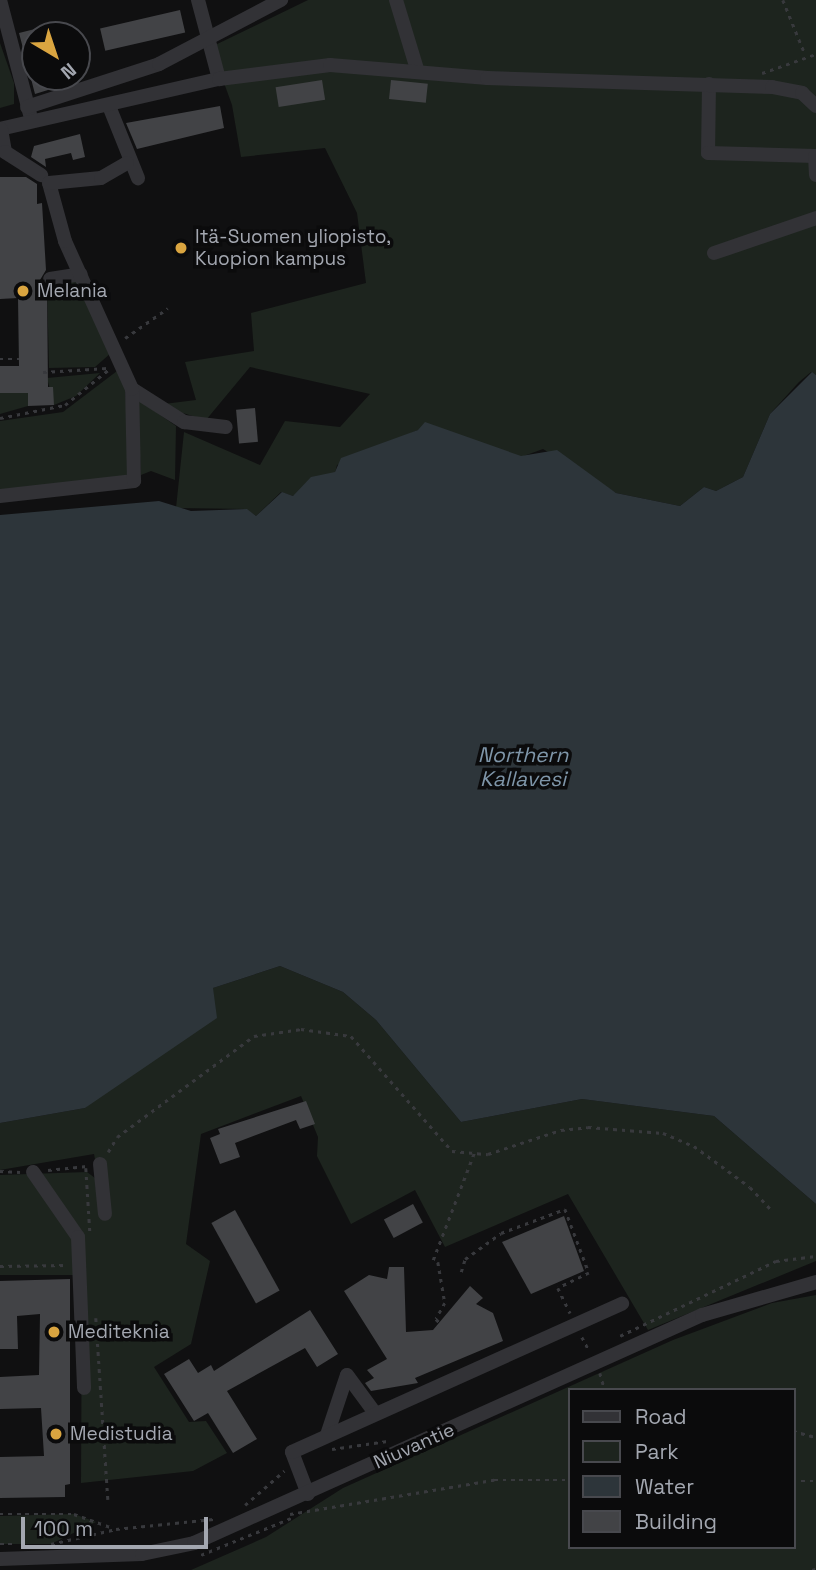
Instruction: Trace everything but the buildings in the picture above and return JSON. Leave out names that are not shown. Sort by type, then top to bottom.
[{"type":"street","points":[[0,0],[33,122]]},
{"type":"street","points":[[198,0],[219,79]]},
{"type":"street","points":[[27,107],[159,64],[281,0]]},
{"type":"street","points":[[397,0],[417,69]]},
{"type":"street","points":[[41,175],[5,152],[0,129],[219,79],[330,65],[417,69],[487,78],[709,84],[803,93],[816,106]]},
{"type":"street","points":[[709,84],[708,153],[815,156]]},
{"type":"street","points":[[109,106],[127,163],[138,178]]},
{"type":"street","points":[[816,145],[816,175]]},
{"type":"street","points":[[0,496],[134,481],[132,389],[116,346],[81,274],[49,183],[101,178],[127,163]]},
{"type":"street","points":[[714,253],[816,218]]},
{"type":"street","points":[[50,279],[81,274]]},
{"type":"street","points":[[132,389],[184,422],[226,427]]},
{"type":"street","points":[[93,1165],[105,1214]]},
{"type":"street","points":[[33,1172],[78,1237],[83,1388]]},
{"type":"street","name":"Niuvantie","points":[[0,1559],[176,1549],[285,1504],[702,1315],[816,1282]]},
{"type":"street","points":[[307,1494],[292,1452],[327,1434],[622,1304]]},
{"type":"street","points":[[327,1434],[347,1376],[375,1413]]},
{"type":"path","points":[[783,0],[805,54]]},
{"type":"path","points":[[758,75],[805,54],[816,54]]},
{"type":"path","points":[[116,346],[168,308]]},
{"type":"path","points":[[0,359],[19,359]]},
{"type":"path","points":[[0,418],[65,405],[111,367],[43,372]]},
{"type":"path","points":[[90,1236],[93,1165],[117,1137],[254,1036],[301,1029],[351,1036],[452,1151],[488,1154],[561,1130],[632,1127],[663,1133],[694,1146],[750,1186],[772,1211]]},
{"type":"path","points":[[433,1259],[474,1153]]},
{"type":"path","points":[[0,1171],[33,1172],[93,1165]]},
{"type":"path","points":[[461,1272],[465,1259],[500,1233],[565,1209],[589,1273],[558,1287],[589,1350]]},
{"type":"path","points":[[612,1339],[776,1261],[816,1256]]},
{"type":"path","points":[[438,1262],[445,1303],[436,1319],[440,1322]]},
{"type":"path","points":[[0,1266],[78,1265]]},
{"type":"path","points":[[95,1305],[108,1500]]},
{"type":"path","points":[[576,1356],[600,1345]]},
{"type":"path","points":[[598,1364],[604,1388]]},
{"type":"path","points":[[795,1432],[816,1437]]},
{"type":"path","points":[[320,1454],[389,1441]]},
{"type":"path","points":[[239,1509],[295,1465]]},
{"type":"path","points":[[285,1504],[291,1518],[494,1480],[568,1480]]},
{"type":"path","points":[[795,1481],[816,1481]]},
{"type":"path","points":[[0,1514],[74,1514],[116,1529]]},
{"type":"path","points":[[39,1558],[116,1529],[196,1524],[218,1517]]},
{"type":"path","points":[[0,1544],[25,1544]]},
{"type":"green space","points":[[308,0],[816,0],[816,375],[811,372],[799,382],[770,414],[743,477],[716,491],[704,487],[680,506],[616,493],[543,449],[521,457],[418,430],[337,465],[335,473],[293,496],[281,492],[256,516],[246,509],[176,508],[184,432],[260,465],[285,421],[340,427],[370,394],[250,367],[206,420],[156,405],[196,400],[185,362],[254,351],[251,313],[366,283],[357,213],[325,148],[241,157],[232,105],[211,47]]},
{"type":"green space","points":[[0,43],[14,83],[14,104],[0,108]]},
{"type":"green space","points":[[77,278],[111,353],[95,367],[49,368],[47,284]]},
{"type":"green space","points":[[117,371],[124,375],[131,470],[124,478],[0,490],[0,421],[63,412]]},
{"type":"green space","points":[[100,373],[76,396],[54,405],[47,378]]},
{"type":"green space","points":[[0,393],[28,393],[28,406],[0,414]]},
{"type":"green space","points":[[137,399],[176,426],[175,480],[151,471],[141,475]]},
{"type":"green space","points":[[280,966],[343,992],[376,1020],[461,1122],[582,1099],[714,1116],[816,1204],[816,1261],[648,1330],[568,1194],[445,1247],[415,1190],[351,1224],[317,1156],[318,1137],[301,1096],[201,1134],[186,1244],[210,1261],[191,1344],[154,1367],[189,1422],[206,1421],[227,1453],[193,1471],[81,1483],[82,1275],[0,1275],[0,1175],[87,1172],[99,1181],[94,1154],[0,1170],[0,1123],[85,1108],[213,988]]},
{"type":"green space","points":[[816,1295],[816,1570],[191,1570],[266,1537],[343,1488],[673,1340],[772,1303]]},
{"type":"green space","points":[[74,1514],[96,1522],[51,1544],[0,1544],[0,1516]]},
{"type":"water","name":"Northern Kallavesi","points":[[812,372],[816,375],[816,1204],[714,1116],[582,1099],[461,1122],[376,1020],[343,992],[280,966],[213,988],[217,1018],[85,1108],[0,1123],[0,515],[159,501],[191,511],[247,509],[256,516],[282,492],[293,496],[311,477],[335,472],[341,458],[418,430],[425,422],[521,456],[557,450],[616,493],[680,506],[704,487],[716,491],[743,477],[770,414]]},
{"type":"place","name":"Itä-Suomen yliopisto, Kuopion kampus","points":[[181,248]]},
{"type":"place","name":"Melania","points":[[23,291]]},
{"type":"place","name":"Mediteknia","points":[[54,1332]]},
{"type":"place","name":"Medistudia","points":[[56,1434]]}]
